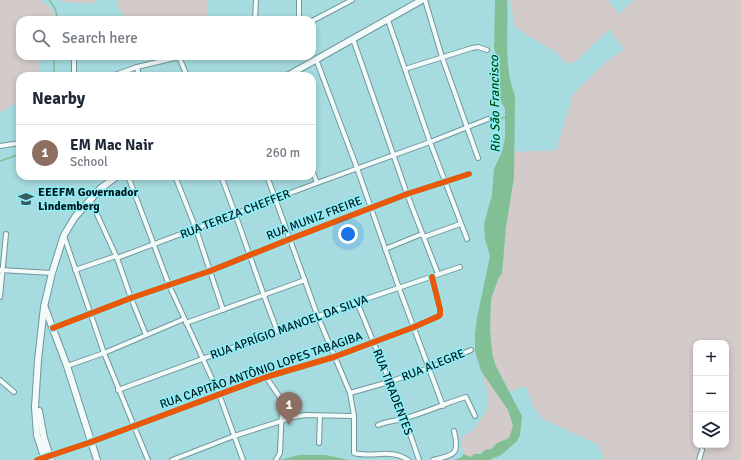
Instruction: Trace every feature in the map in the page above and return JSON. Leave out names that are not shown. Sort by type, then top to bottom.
[{"type":"main road","points":[[316,59],[422,0]]},
{"type":"main road","points":[[294,72],[314,60]]},
{"type":"main road","points":[[47,458],[36,395],[44,307],[52,273],[64,236],[75,217],[90,198],[112,180]]},
{"type":"main road","points":[[44,307],[67,366],[97,460]]},
{"type":"street","points":[[255,16],[256,0]]},
{"type":"street","points":[[299,0],[299,16]]},
{"type":"street","points":[[342,0],[342,6]]},
{"type":"street","points":[[316,19],[352,0]]},
{"type":"street","points":[[425,0],[442,57],[478,158]]},
{"type":"street","points":[[388,20],[430,142],[467,239]]},
{"type":"street","points":[[352,39],[407,194],[438,274]]},
{"type":"street","points":[[405,69],[475,47],[486,50]]},
{"type":"street","points":[[316,59],[358,168],[370,208],[443,406]]},
{"type":"street","points":[[74,60],[74,72]]},
{"type":"street","points":[[123,72],[165,60]]},
{"type":"street","points":[[182,60],[186,72]]},
{"type":"street","points":[[136,67],[138,72]]},
{"type":"street","name":"RUA TEREZA CHEFFER","points":[[75,270],[154,246],[276,198],[430,142],[488,119]]},
{"type":"street","points":[[0,146],[16,144]]},
{"type":"street","name":"RUA MUNIZ FREIRE","points":[[52,328],[91,312],[210,271],[407,194],[469,174]]},
{"type":"street","points":[[129,180],[169,285],[219,394],[244,460]]},
{"type":"street","points":[[177,180],[196,229],[223,310]]},
{"type":"street","points":[[223,180],[236,214],[263,295],[277,330]]},
{"type":"street","points":[[269,180],[318,317],[350,393],[354,416],[354,453],[390,453],[408,460]]},
{"type":"street","points":[[90,198],[117,257],[146,335]]},
{"type":"street","points":[[385,249],[423,235],[460,224]]},
{"type":"street","points":[[0,297],[1,270],[6,234]]},
{"type":"street","points":[[64,236],[104,353],[148,460]]},
{"type":"street","name":"RUA APRÍGIO MANOEL DA SILVA","points":[[118,390],[277,330],[438,274],[460,268]]},
{"type":"street","points":[[1,270],[52,273]]},
{"type":"street","name":"RUA CAPITÃO ANTÔNIO LOPES TABAGIBA","points":[[37,460],[47,458],[134,427],[266,377],[334,357],[439,316],[440,309],[432,277]]},
{"type":"street","points":[[67,366],[104,353],[146,335],[185,321],[223,310],[305,280]]},
{"type":"street","name":"RUA TIRADENTES","points":[[357,302],[405,419],[419,460]]},
{"type":"street","name":"RUA ALEGRE","points":[[350,393],[390,382],[429,368],[471,350]]},
{"type":"street","points":[[266,377],[276,391],[281,402],[280,453],[276,460]]},
{"type":"street","points":[[0,380],[14,392]]},
{"type":"street","points":[[378,425],[393,420],[405,419],[465,397],[467,397],[475,416]]},
{"type":"street","points":[[172,460],[234,436],[300,415],[354,416]]},
{"type":"street","points":[[319,443],[320,416]]},
{"type":"street","points":[[433,460],[452,455],[455,452],[457,442],[454,431]]},
{"type":"street","points":[[699,460],[702,450]]},
{"type":"shaded area","points":[[0,0],[41,0],[52,10],[55,16],[16,16],[16,60],[40,60],[39,72],[16,72],[16,105],[11,105],[4,111],[0,112]]},
{"type":"shaded area","points":[[58,0],[96,0],[97,3],[70,3]]},
{"type":"shaded area","points":[[117,0],[208,0],[208,16],[124,16],[119,9]]},
{"type":"shaded area","points":[[495,0],[507,0],[507,49],[509,73],[515,96],[514,177],[506,227],[502,274],[499,277],[491,299],[490,328],[492,352],[495,364],[522,416],[520,435],[517,441],[501,455],[489,460],[454,460],[462,457],[463,454],[471,457],[474,454],[481,454],[485,450],[491,449],[497,443],[509,438],[513,426],[508,410],[481,371],[475,351],[477,318],[490,256],[485,239],[484,224],[492,195],[494,169],[502,152],[505,137],[505,109],[499,93],[494,49]]},
{"type":"shaded area","points":[[510,0],[608,0],[619,14],[634,0],[741,0],[741,460],[597,460],[605,458],[597,444],[543,419],[533,406],[526,387],[510,392],[495,364],[492,352],[490,328],[491,299],[499,277],[502,274],[506,227],[514,177],[514,152],[556,150],[573,94],[608,60],[624,49],[610,29],[574,63],[565,63],[557,53],[525,35],[524,32],[515,27]]},
{"type":"shaded area","points":[[481,371],[509,413],[513,428],[507,440],[504,439],[487,451],[474,454],[471,458],[463,454],[462,437],[475,429],[487,408],[488,396]]},
{"type":"shaded area","points":[[299,455],[325,455],[349,460],[280,460]]},
{"type":"waterway","points":[[49,0],[53,5],[57,16]]},
{"type":"waterway","points":[[54,60],[54,72]]},
{"type":"waterway","name":"Rio São Francisco","points":[[495,120],[506,117]]},
{"type":"waterway","points":[[0,161],[16,155]]},
{"type":"cycle path","points":[[53,328],[131,298],[210,271],[407,194],[469,174]]},
{"type":"cycle path","points":[[37,460],[91,442],[266,377],[334,357],[439,316],[440,309],[432,277]]},
{"type":"place","name":"EEEFM Governador Lindemberg","points":[[26,199]]},
{"type":"place","name":"EM Mac Nair","points":[[289,425]]}]
